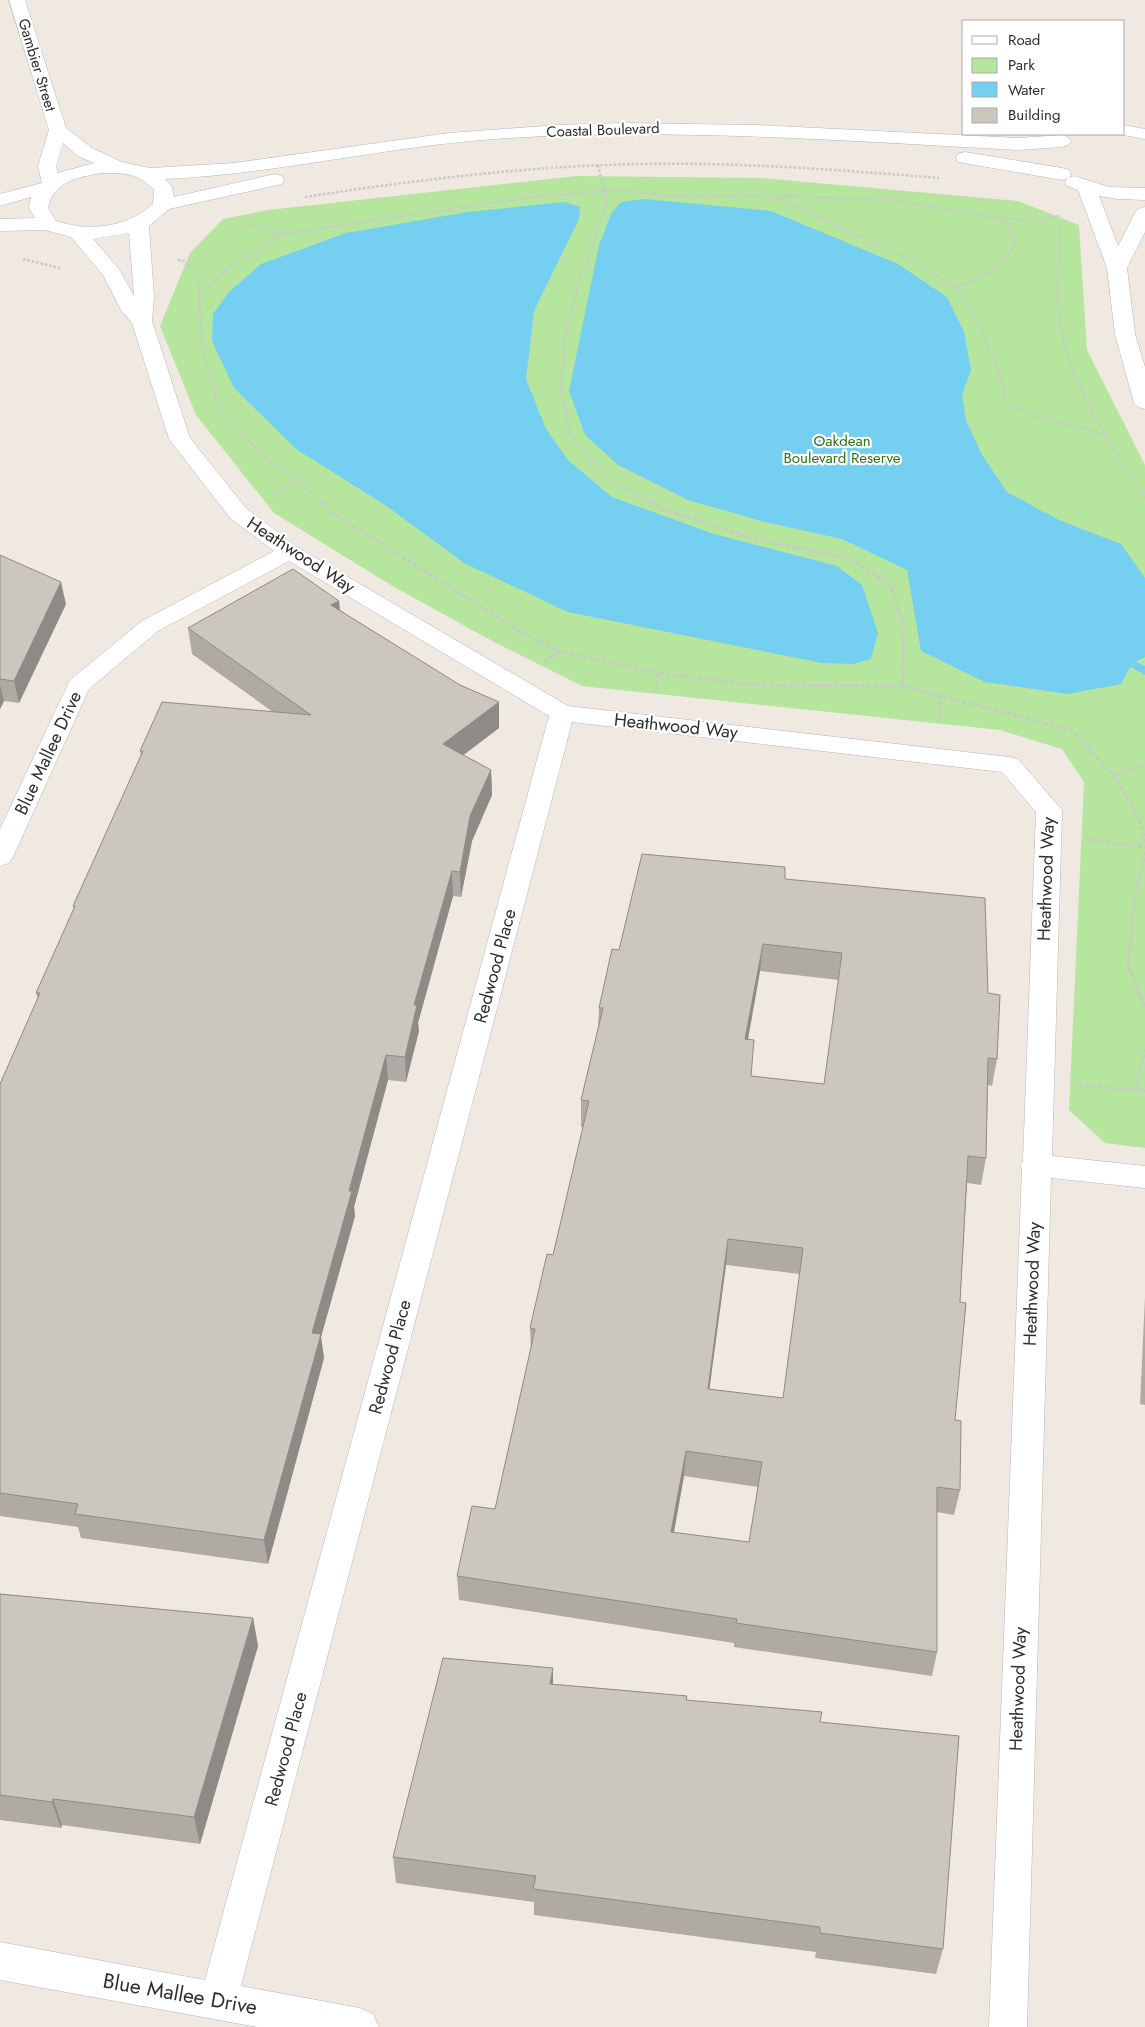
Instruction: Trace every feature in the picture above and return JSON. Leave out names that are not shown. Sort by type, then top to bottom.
[{"type":"street","name":"Gambier Street","points":[[17,0],[58,130],[85,152],[117,167]]},
{"type":"street","name":"Coastal Boulevard","points":[[147,174],[230,169],[492,134],[594,129],[687,127],[1020,144],[1071,138]]},
{"type":"street","name":"Gambier Street","points":[[48,224],[37,217],[32,208],[33,198],[44,184],[47,166],[58,130]]},
{"type":"street","points":[[1125,130],[1145,134]]},
{"type":"street","points":[[1062,174],[1053,158],[1055,149],[1071,138]]},
{"type":"street","name":"Coastal Boulevard","points":[[162,205],[271,181],[445,156],[593,145],[719,143],[837,148],[990,160],[1062,174],[1086,187],[1119,194],[1145,194]]},
{"type":"street","points":[[0,200],[83,168],[117,167],[147,174],[157,180],[164,188],[165,196],[162,205],[153,215],[140,223],[102,232],[77,232],[48,224],[0,225]]},
{"type":"street","points":[[1086,187],[1116,268],[1125,334],[1145,403]]},
{"type":"street","points":[[1116,268],[1145,213]]},
{"type":"street","name":"Heathwood Way","points":[[140,223],[138,246],[145,302],[142,321],[180,439],[238,513],[290,552],[562,714],[1009,765],[1049,810],[1038,1081],[1008,2027]]},
{"type":"street","name":"Heathwood Way","points":[[77,232],[109,268],[119,283],[131,310],[142,321]]},
{"type":"street","name":"Blue Mallee Drive","points":[[0,857],[79,686],[150,626],[290,552]]},
{"type":"street","name":"Redwood Place","points":[[218,2001],[562,714]]},
{"type":"street","points":[[1036,1165],[1145,1177]]},
{"type":"street","name":"Blue Mallee Drive","points":[[0,1961],[360,2027]]},
{"type":"path","points":[[593,145],[607,203],[580,279],[566,334],[561,387],[570,434],[607,477],[664,510],[763,541],[849,558],[890,585],[904,628],[903,686]]},
{"type":"path","points":[[299,198],[435,178],[598,165],[689,164],[839,170],[942,178]]},
{"type":"path","points":[[200,294],[227,269],[283,234],[532,197],[618,190],[674,196],[772,196],[896,200],[998,218],[1039,220],[1062,215]]},
{"type":"path","points":[[772,196],[815,218],[907,258],[956,287],[979,325],[1001,378],[1006,402],[1034,416],[1105,434]]},
{"type":"path","points":[[1056,210],[1062,215]]},
{"type":"path","points":[[1062,215],[1059,316],[1076,381],[1105,434],[1145,498]]},
{"type":"path","points":[[956,287],[992,272],[1015,245],[1012,229],[998,218]]},
{"type":"path","points":[[140,265],[158,256],[184,261],[198,279],[202,354],[218,404],[263,457],[298,480],[334,514],[518,630],[559,651],[658,673],[756,686],[903,686],[1071,730],[1114,775],[1140,820],[1145,842]]},
{"type":"path","points":[[16,257],[79,272],[109,268]]},
{"type":"path","points":[[1114,775],[1145,764]]},
{"type":"path","points":[[1048,834],[1145,847]]},
{"type":"path","points":[[1145,852],[1135,898],[1128,965],[1145,1007]]},
{"type":"path","points":[[1135,1090],[1145,1050]]},
{"type":"path","points":[[1038,1081],[1145,1091]]},
{"type":"green space","name":"Oakdean Boulevard Reserve","points":[[577,176],[762,178],[1018,201],[1079,225],[1087,350],[1145,465],[1145,1148],[1105,1143],[1069,1110],[1084,782],[1062,749],[1000,730],[582,686],[496,643],[394,587],[274,513],[196,415],[160,326],[190,253],[223,219],[268,210]]},
{"type":"water","points":[[644,199],[771,211],[898,264],[947,297],[964,332],[971,370],[962,395],[966,420],[982,455],[1007,492],[1059,520],[1121,544],[1145,578],[1145,657],[1132,664],[1121,684],[1068,694],[985,682],[921,651],[907,570],[842,539],[765,522],[688,500],[618,465],[585,435],[569,391],[599,245],[612,212],[621,202]]},
{"type":"water","points":[[564,202],[580,207],[579,219],[534,311],[526,379],[546,429],[568,460],[612,497],[714,534],[837,566],[862,585],[878,633],[871,659],[853,664],[822,663],[568,612],[464,563],[385,505],[296,449],[234,388],[212,341],[213,314],[228,293],[261,264],[346,233],[468,212]]},
{"type":"building","points":[[0,555],[61,582],[14,681],[0,679]]},
{"type":"building","points":[[293,569],[339,601],[331,605],[460,685],[499,702],[443,744],[491,770],[470,816],[460,872],[452,871],[414,1005],[417,1005],[405,1057],[386,1055],[349,1191],[352,1191],[312,1333],[321,1334],[264,1540],[75,1514],[78,1504],[0,1493],[0,1084],[40,993],[36,993],[143,751],[140,751],[162,702],[311,715],[188,628]]},
{"type":"building","points":[[642,854],[785,867],[785,879],[985,898],[988,993],[1000,995],[997,1059],[988,1058],[986,1158],[968,1156],[960,1302],[966,1303],[955,1420],[961,1421],[960,1490],[937,1487],[937,1652],[736,1623],[737,1619],[457,1576],[472,1506],[495,1509],[535,1329],[530,1328],[547,1254],[553,1255],[589,1101],[581,1100],[603,1008],[599,1008],[612,949],[619,950]],"holes":[[[763,944],[842,953],[824,1084],[751,1076],[754,1040],[745,1039]],[[728,1239],[803,1248],[783,1398],[708,1389]],[[686,1451],[762,1462],[749,1542],[671,1532]]]},
{"type":"building","points":[[0,1594],[253,1618],[194,1817],[53,1799],[52,1802],[0,1795]]},
{"type":"building","points":[[443,1658],[553,1668],[550,1684],[687,1696],[686,1700],[822,1712],[820,1722],[959,1736],[943,1949],[820,1933],[820,1927],[533,1889],[536,1876],[393,1857]]},
{"type":"waterway","points":[[1132,664],[1145,671]]}]
